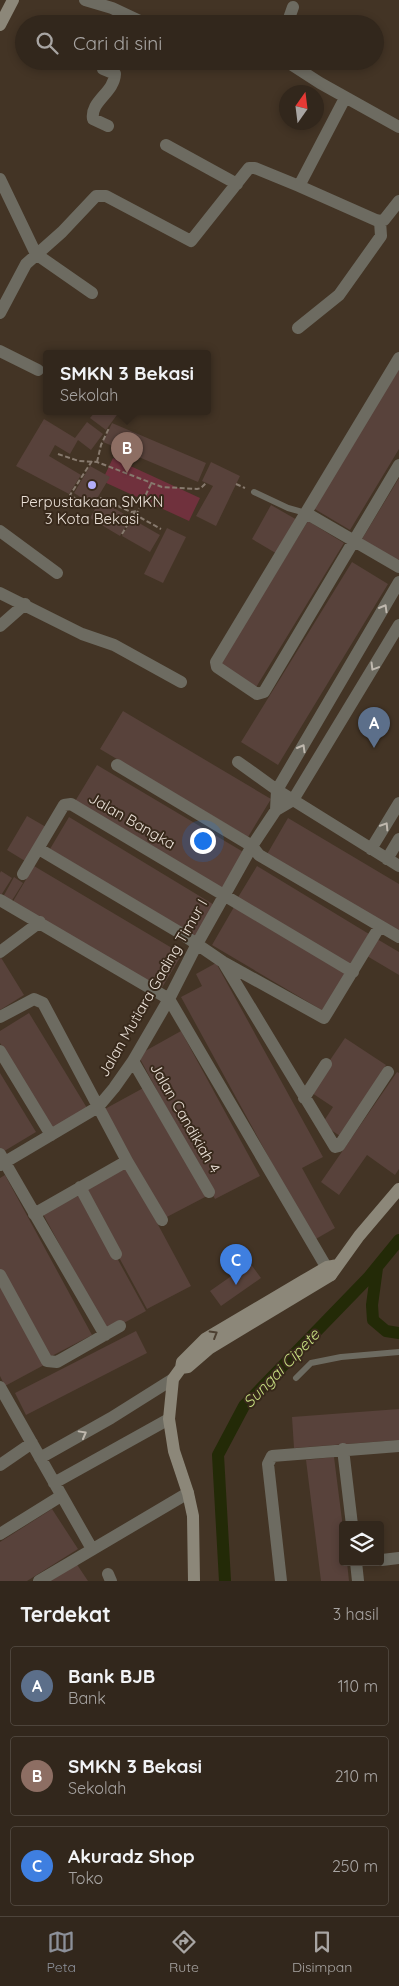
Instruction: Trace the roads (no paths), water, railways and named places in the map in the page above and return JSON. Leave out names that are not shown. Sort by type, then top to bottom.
[{"type":"street","points":[[0,25],[13,0]]},
{"type":"street","points":[[84,0],[114,15]]},
{"type":"street","points":[[290,15],[293,7]]},
{"type":"street","points":[[105,70],[114,74],[115,78],[108,92],[94,107],[92,113],[93,119],[108,126]]},
{"type":"street","points":[[300,70],[345,98],[399,127]]},
{"type":"street","points":[[299,186],[345,98]]},
{"type":"street","points":[[166,145],[237,184]]},
{"type":"street","points":[[0,313],[22,270],[96,196],[106,196],[191,241],[247,170],[252,168],[299,186],[372,220],[384,220],[399,201]]},
{"type":"street","points":[[0,179],[36,254],[92,293]]},
{"type":"street","points":[[298,328],[339,295],[381,236],[380,221]]},
{"type":"street","points":[[0,351],[38,370]]},
{"type":"street","points":[[399,358],[216,662],[216,667],[258,694],[264,692],[399,465]]},
{"type":"street","points":[[306,513],[399,567]]},
{"type":"street","points":[[0,531],[57,573]]},
{"type":"street","points":[[276,810],[277,790],[399,582]]},
{"type":"street","points":[[0,593],[82,634],[114,645],[182,682]]},
{"type":"street","points":[[0,626],[25,604]]},
{"type":"street","points":[[293,800],[399,625]]},
{"type":"street","points":[[238,762],[277,790],[399,866]]},
{"type":"street","points":[[117,765],[252,846],[258,855],[399,938]]},
{"type":"street","name":"Jalan Mutiara Gading Timur I","points":[[1,1161],[51,1135],[98,1107],[134,1061],[252,846],[276,810],[293,800]]},
{"type":"street","points":[[371,849],[399,803]]},
{"type":"street","name":"Jalan Bangka","points":[[23,874],[64,805],[71,804],[226,895]]},
{"type":"street","points":[[387,859],[399,839]]},
{"type":"street","points":[[39,848],[197,944],[223,962],[324,1018],[380,926]]},
{"type":"street","points":[[226,895],[353,972]]},
{"type":"street","points":[[0,900],[169,999],[332,1269]]},
{"type":"street","points":[[0,952],[40,922]]},
{"type":"street","points":[[223,962],[332,1145],[339,1146],[388,1072]]},
{"type":"street","points":[[0,1017],[34,999],[43,1003],[127,1161],[162,1220]]},
{"type":"street","points":[[0,1051],[51,1135]]},
{"type":"street","name":"Jalan Candikiah 4","points":[[134,1061],[209,1192]]},
{"type":"street","points":[[304,1098],[326,1064]]},
{"type":"street","points":[[1,1161],[106,1335]]},
{"type":"street","points":[[34,1214],[127,1161]]},
{"type":"street","points":[[80,1187],[116,1254]]},
{"type":"street","points":[[40,1458],[111,1418],[173,1379],[181,1368],[188,1367],[210,1348],[332,1269],[399,1189]]},
{"type":"street","points":[[0,1276],[47,1360],[57,1362],[120,1326]]},
{"type":"street","points":[[173,1379],[169,1419],[174,1451],[188,1493],[193,1516],[194,1581]]},
{"type":"street","points":[[0,1387],[92,1549]]},
{"type":"street","points":[[54,1483],[169,1419]]},
{"type":"street","points":[[0,1465],[32,1443]]},
{"type":"street","points":[[281,1581],[269,1460],[272,1456],[399,1446]]},
{"type":"street","points":[[343,1449],[352,1521]]},
{"type":"street","points":[[39,1581],[188,1493]]},
{"type":"street","points":[[0,1534],[61,1496]]},
{"type":"street","points":[[384,1560],[399,1558]]},
{"type":"street","points":[[356,1566],[358,1581]]},
{"type":"lane","points":[[254,492],[288,508],[306,513]]},
{"type":"lane","points":[[296,1378],[311,1363],[341,1357],[399,1352]]},
{"type":"waterway","name":"Sungai Cipete","points":[[225,1581],[218,1455],[244,1406],[368,1278],[399,1240]]},
{"type":"waterway","points":[[377,1268],[372,1305],[373,1320],[386,1331],[399,1333]]},
{"type":"place","name":"SMKN 3 Bekasi","points":[[127,473]]},
{"type":"place","name":"Perpustakaan SMKN 3 Kota Bekasi","points":[[92,485]]},
{"type":"place","name":"Bank BJB","points":[[374,748]]},
{"type":"place","name":"Akuradz Shop","points":[[236,1285]]}]
